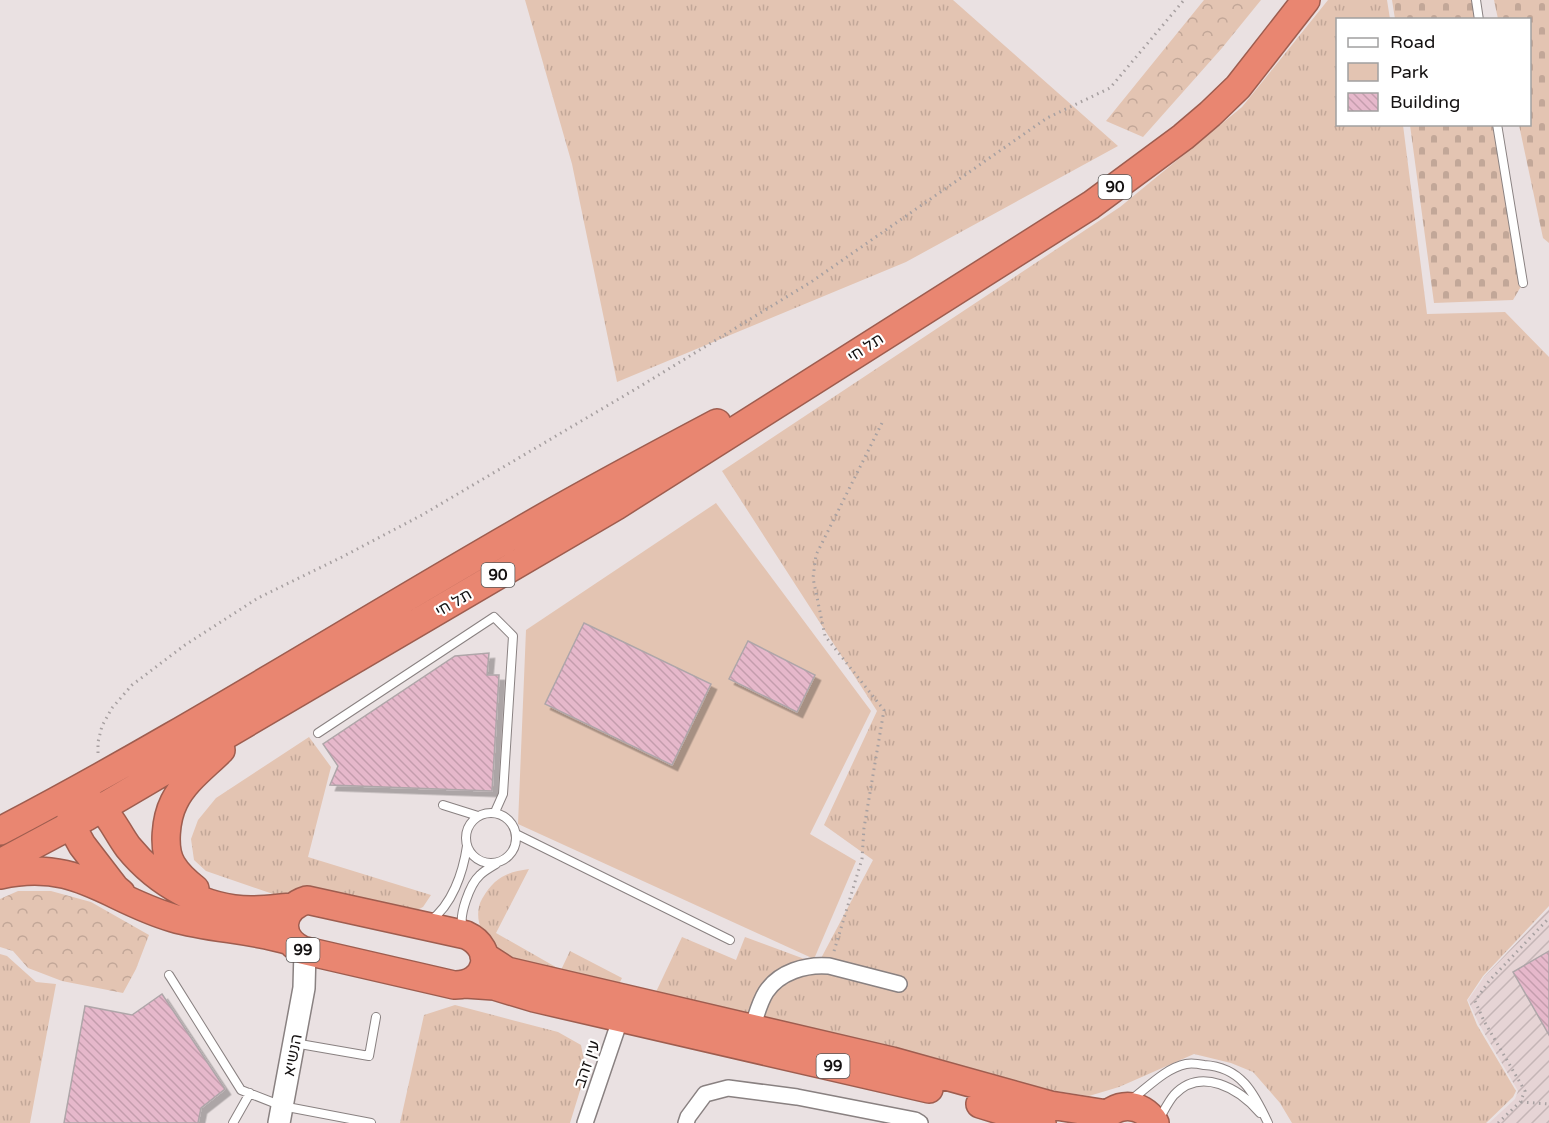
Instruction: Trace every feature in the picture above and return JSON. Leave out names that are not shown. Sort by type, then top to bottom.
[{"type":"highway","name":"90","points":[[888,332],[1091,205],[1183,137],[1238,87],[1306,0]]},
{"type":"highway","name":"תל חי","points":[[0,831],[71,794],[618,475],[888,332]]},
{"type":"highway","name":"תל חי","points":[[0,863],[101,808],[616,506],[888,332]]},
{"type":"highway","points":[[209,902],[183,879],[171,863],[167,846],[167,827],[173,803],[188,783],[256,717]]},
{"type":"highway","points":[[71,825],[71,794],[101,808],[128,847],[164,881],[193,897],[224,907],[251,910],[293,907],[307,900],[466,935]]},
{"type":"highway","name":"99","points":[[71,825],[82,845],[115,888],[134,903],[176,919],[265,933],[308,949],[454,985],[494,986],[534,998],[939,1091],[1042,1123]]},
{"type":"highway","points":[[0,875],[34,870],[56,872],[80,878],[134,903]]},
{"type":"highway","name":"99","points":[[293,907],[285,920],[286,934],[308,949]]},
{"type":"highway","name":"99","points":[[466,935],[480,945],[484,956],[507,971],[892,1060],[1050,1105],[1110,1114],[1134,1106],[1143,1110],[1156,1123]]},
{"type":"highway","points":[[465,984],[478,977],[483,970],[484,956]]},
{"type":"street","name":"הנשיא","points":[[280,1115],[304,988],[308,949]]},
{"type":"street","points":[[752,1028],[766,992],[787,973],[798,969],[820,965],[829,966],[899,984]]},
{"type":"street","name":"עין זהב","points":[[585,1123],[621,1017]]},
{"type":"street","points":[[686,1123],[705,1094],[728,1089],[797,1097],[915,1120],[920,1123]]},
{"type":"lane","points":[[1476,0],[1479,18]]},
{"type":"lane","points":[[1497,126],[1523,283]]},
{"type":"lane","points":[[318,733],[494,617],[513,636],[503,794],[495,812]]},
{"type":"lane","points":[[443,805],[478,816]]},
{"type":"lane","points":[[423,925],[433,920],[446,907],[464,865],[467,829],[471,821],[478,816],[495,812],[508,818],[514,826],[516,843],[506,859],[489,863],[480,861],[471,854],[467,846]]},
{"type":"lane","points":[[516,834],[730,940]]},
{"type":"lane","points":[[466,935],[461,922],[462,909],[478,876],[498,862]]},
{"type":"lane","points":[[169,975],[241,1090],[250,1093],[280,1115],[371,1123]]},
{"type":"lane","points":[[294,1042],[369,1056],[376,1017]]},
{"type":"lane","points":[[1110,1114],[1172,1070],[1187,1064],[1213,1065],[1234,1074],[1246,1083],[1255,1095],[1268,1123]]},
{"type":"lane","points":[[1156,1123],[1175,1094],[1187,1085],[1199,1081],[1210,1081],[1232,1088],[1252,1103],[1268,1123]]},
{"type":"lane","points":[[233,1123],[250,1093]]},
{"type":"path","points":[[102,776],[98,758],[98,742],[102,726],[112,708],[132,685],[185,645],[258,598],[422,515],[650,381],[811,282],[1047,118],[1110,88],[1184,0]]},
{"type":"path","points":[[829,966],[862,859],[864,828],[884,710],[825,636],[813,578],[816,555],[883,421]]},
{"type":"path","points":[[1498,1123],[1520,1102],[1525,1091],[1484,1021],[1476,1001],[1489,981],[1549,918]]},
{"type":"path","points":[[1520,1102],[1549,1104]]},
{"type":"shaded area","points":[[1549,909],[1549,1123],[1489,1123],[1515,1099],[1518,1091],[1479,1024],[1468,1000],[1484,977]]},
{"type":"green space","points":[[525,0],[953,0],[1118,146],[906,262],[617,382],[572,164]]},
{"type":"green space","points":[[1204,0],[1261,0],[1143,137],[1106,121]]},
{"type":"green space","points":[[1328,0],[1387,0],[1390,18],[1336,18],[1336,126],[1403,126],[1427,314],[1505,312],[1549,357],[1549,906],[1483,976],[1467,1000],[1477,1025],[1516,1091],[1513,1097],[1486,1123],[1292,1123],[1280,1103],[1253,1072],[1231,1063],[1194,1054],[1119,1087],[1089,1096],[1017,1085],[655,994],[682,937],[736,960],[745,937],[818,964],[873,860],[824,825],[877,711],[722,471],[1120,207],[1242,107]]},
{"type":"green space","points":[[1392,0],[1476,0],[1479,18],[1395,18]]},
{"type":"green space","points":[[1494,0],[1549,0],[1549,243],[1543,238],[1519,126],[1531,126],[1531,18],[1498,18]]},
{"type":"green space","points":[[1410,126],[1497,126],[1523,283],[1513,300],[1434,303]]},
{"type":"green space","points":[[716,503],[871,711],[810,834],[856,861],[814,959],[518,824],[526,630]]},
{"type":"green space","points":[[309,737],[331,767],[308,857],[431,895],[423,907],[413,912],[324,892],[273,894],[206,871],[194,860],[191,839],[198,820],[216,798]]},
{"type":"green space","points":[[529,869],[496,933],[561,970],[570,951],[622,978],[615,992],[516,960],[492,945],[484,935],[478,917],[482,899],[501,877]]},
{"type":"green space","points":[[18,891],[51,891],[91,902],[149,935],[136,969],[123,993],[62,981],[28,968],[13,951],[0,947],[0,899]]},
{"type":"green space","points":[[0,954],[7,956],[36,982],[56,984],[30,1123],[0,1123]]},
{"type":"green space","points":[[455,1005],[558,1032],[581,1045],[586,1071],[570,1123],[400,1123],[424,1015]]},
{"type":"building","points":[[584,623],[711,684],[672,765],[545,704]]},
{"type":"building","points":[[748,641],[815,675],[797,712],[729,679]]},
{"type":"building","points":[[489,653],[487,675],[499,675],[492,791],[330,785],[338,766],[323,744],[455,656]]},
{"type":"building","points":[[1549,951],[1549,1035],[1513,972]]},
{"type":"building","points":[[162,994],[225,1089],[201,1108],[198,1123],[64,1123],[85,1006],[132,1015]]}]
